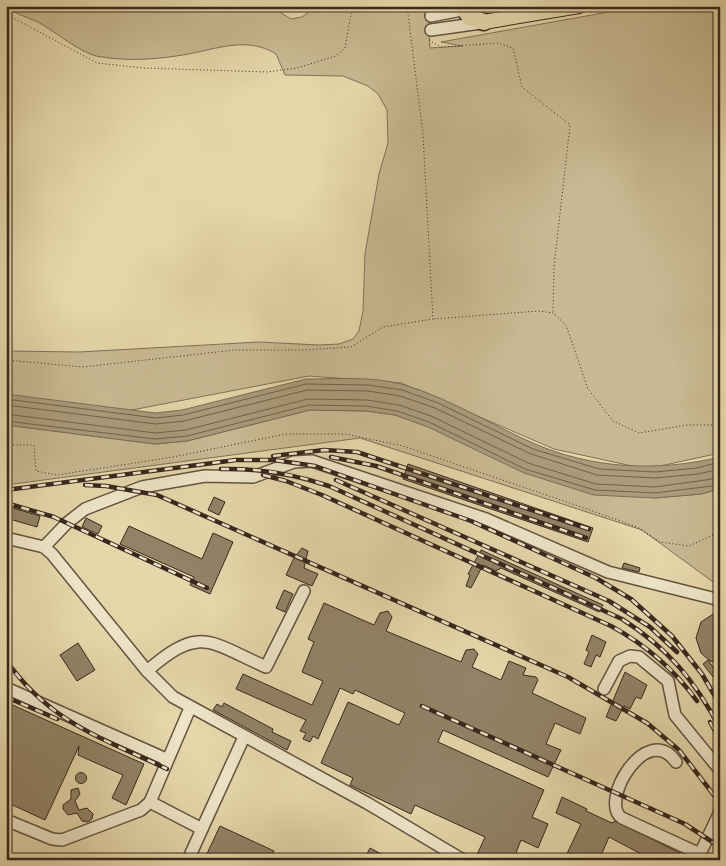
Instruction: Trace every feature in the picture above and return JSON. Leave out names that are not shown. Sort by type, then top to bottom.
[{"type":"highway","points":[[463,8],[476,21],[483,14]]},
{"type":"main road","points":[[483,14],[579,6]]},
{"type":"lane","points":[[431,10],[463,8]]},
{"type":"lane","points":[[431,30],[483,14]]},
{"type":"lane","points":[[44,547],[67,523],[85,509],[142,487],[205,476],[253,477],[294,462],[312,461],[486,519],[608,572],[720,600]]},
{"type":"lane","points":[[6,538],[44,547],[62,564],[147,671],[167,692],[190,708],[367,803],[463,860]]},
{"type":"lane","points":[[147,671],[179,646],[195,641],[211,643],[266,667],[304,591]]},
{"type":"lane","points":[[604,689],[619,661],[630,656],[639,657],[668,681],[675,715],[720,770]]},
{"type":"lane","points":[[6,688],[166,760]]},
{"type":"lane","points":[[6,820],[52,839],[62,840],[142,810],[150,802],[166,760],[190,708]]},
{"type":"lane","points":[[188,860],[244,737]]},
{"type":"lane","points":[[676,762],[666,752],[646,752],[638,756],[614,798],[614,808],[622,818],[698,858],[720,812]]},
{"type":"lane","points":[[150,802],[202,829]]},
{"type":"path","points":[[6,14],[97,63],[144,68],[267,72],[297,68],[336,56],[345,48],[351,14],[359,6]]},
{"type":"path","points":[[407,6],[423,134],[433,319]]},
{"type":"path","points":[[431,30],[429,41],[441,48],[498,43],[513,48],[522,87],[570,125],[554,267],[552,313]]},
{"type":"path","points":[[6,360],[83,367],[234,350],[304,350],[351,347],[382,327],[433,319],[540,311],[552,313],[566,325],[588,389],[612,422],[639,433],[687,425],[720,425]]},
{"type":"path","points":[[6,445],[34,445],[36,471],[57,475],[173,457],[286,434],[345,434],[403,446],[587,509],[637,527],[660,542],[689,546],[720,532]]},
{"type":"shaded area","points":[[6,6],[270,6],[291,19],[302,17],[317,6],[428,6],[430,48],[463,46],[441,42],[642,6],[720,6],[720,453],[646,469],[554,449],[401,383],[309,376],[116,413],[6,403],[6,351],[79,352],[259,342],[319,345],[339,344],[353,339],[359,331],[363,311],[365,254],[379,174],[388,143],[387,110],[378,94],[368,86],[343,76],[285,75],[276,54],[252,45],[227,46],[189,54],[156,58],[126,59],[96,56],[83,51],[43,25],[14,12]]},
{"type":"shaded area","points":[[310,410],[366,411],[395,415],[655,498],[701,494],[720,489],[720,587],[642,530],[360,438],[6,485],[6,425],[155,444],[187,441]]},
{"type":"water","points":[[306,379],[368,379],[405,385],[454,404],[517,436],[555,452],[602,463],[649,466],[673,465],[720,457],[720,489],[701,494],[655,498],[594,495],[524,473],[428,427],[395,415],[366,411],[310,410],[187,441],[155,444],[6,425],[6,394],[155,413],[182,410]]},
{"type":"building","points":[[408,464],[593,528],[588,542],[403,479]]},
{"type":"building","points":[[214,497],[225,502],[219,515],[208,510]]},
{"type":"building","points":[[6,506],[40,516],[37,527],[6,518]]},
{"type":"building","points":[[86,518],[102,526],[98,534],[82,527]]},
{"type":"building","points":[[129,526],[202,559],[213,533],[233,542],[210,594],[190,585],[194,577],[120,544]]},
{"type":"building","points":[[302,548],[308,551],[304,568],[318,574],[312,586],[286,575],[294,558]]},
{"type":"building","points":[[481,550],[603,605],[599,612],[501,568],[496,571],[483,565],[471,588],[466,586],[470,575],[468,574]]},
{"type":"building","points":[[624,563],[640,568],[639,572],[622,568]]},
{"type":"building","points":[[284,590],[293,594],[285,612],[276,608]]},
{"type":"building","points":[[324,603],[374,625],[380,613],[388,611],[392,617],[386,631],[461,662],[466,650],[474,649],[478,654],[472,667],[501,680],[509,661],[526,668],[523,675],[536,677],[538,680],[532,693],[586,718],[580,734],[555,723],[546,744],[561,750],[548,777],[443,730],[438,742],[544,790],[532,817],[548,824],[538,848],[521,840],[516,853],[532,860],[482,860],[476,857],[485,837],[415,805],[411,814],[350,785],[353,778],[321,763],[348,702],[399,725],[405,713],[355,690],[353,694],[340,688],[318,739],[313,736],[310,742],[303,739],[306,733],[300,731],[306,720],[236,689],[243,674],[312,705],[323,681],[302,672],[314,642],[308,639]]},
{"type":"building","points":[[715,613],[720,613],[720,663],[710,661],[701,653],[696,638],[701,622]]},
{"type":"building","points":[[592,635],[606,642],[600,657],[596,655],[591,667],[584,664],[589,652],[586,650]]},
{"type":"building","points":[[78,643],[95,670],[77,681],[60,655]]},
{"type":"building","points":[[708,660],[718,674],[713,677],[703,664]]},
{"type":"building","points":[[625,672],[647,685],[641,699],[636,697],[630,709],[624,706],[616,721],[606,717]]},
{"type":"building","points":[[6,702],[144,764],[126,805],[112,798],[123,775],[78,755],[79,746],[45,820],[6,802],[6,767],[11,757],[6,754]]},
{"type":"building","points":[[224,703],[273,729],[272,732],[291,741],[287,750],[213,710],[217,704],[222,707]]},
{"type":"building","points":[[79,773],[83,773],[86,778],[85,782],[79,783],[76,780],[76,776]]},
{"type":"building","points":[[78,788],[80,794],[75,801],[79,810],[87,808],[93,814],[92,819],[88,822],[82,821],[77,813],[68,815],[63,809],[63,805],[71,799],[71,790]]},
{"type":"building","points":[[562,797],[587,809],[586,811],[612,823],[615,821],[680,853],[677,860],[660,860],[648,854],[647,857],[609,837],[599,860],[564,860],[581,824],[556,813]]},
{"type":"building","points":[[220,826],[274,851],[270,860],[204,860]]},
{"type":"building","points":[[370,848],[392,860],[364,860]]},
{"type":"railway","points":[[273,456],[324,450],[357,452],[589,529]]},
{"type":"railway","points":[[331,457],[376,466],[586,538]]},
{"type":"railway","points":[[6,490],[236,460],[274,460],[315,466],[471,521],[596,578],[631,599],[672,636],[702,674],[720,705]]},
{"type":"railway","points":[[221,469],[276,473],[329,486],[622,619],[639,630],[679,667],[690,680],[720,728]]},
{"type":"railway","points":[[263,475],[286,481],[322,495],[611,626],[636,641],[659,659],[679,678],[697,701]]},
{"type":"railway","points":[[336,480],[609,601],[650,627],[677,652]]},
{"type":"railway","points":[[85,485],[106,486],[157,495],[568,677],[647,723],[679,750],[720,803]]},
{"type":"railway","points":[[6,503],[54,517],[207,588]]},
{"type":"railway","points":[[6,660],[40,699],[59,714],[99,737],[167,769]]},
{"type":"railway","points":[[6,697],[57,719]]},
{"type":"railway","points":[[422,706],[685,824],[720,847]]},
{"type":"railway","points":[[710,722],[720,740]]}]
